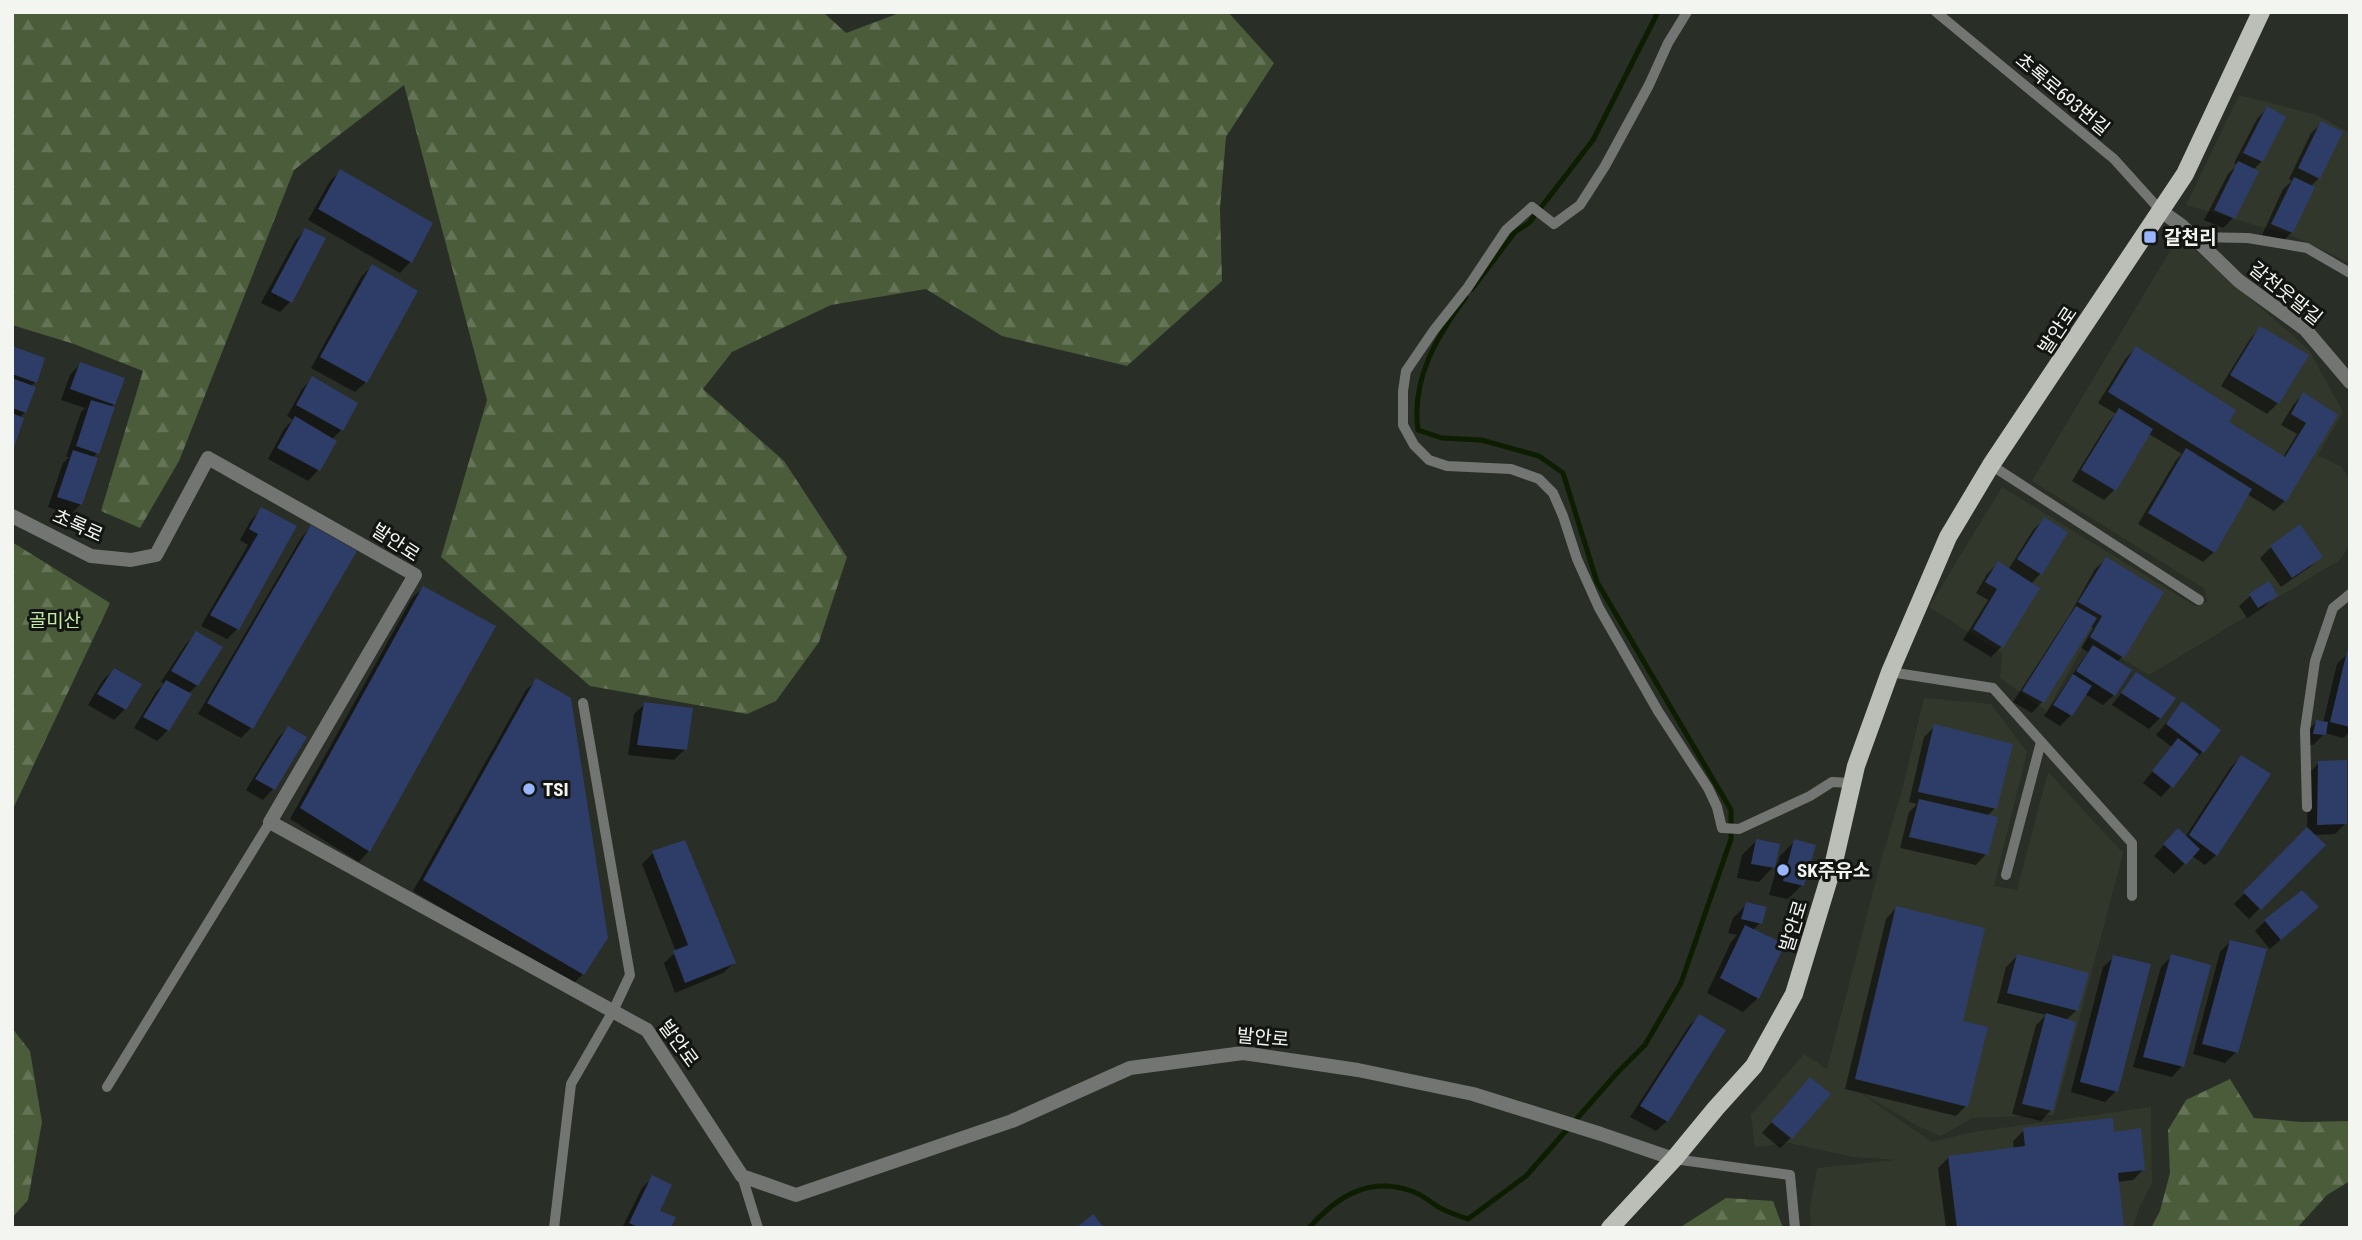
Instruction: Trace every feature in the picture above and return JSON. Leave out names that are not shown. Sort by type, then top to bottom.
[{"type":"main road","name":"발안로","points":[[1610,1228],[1754,1066],[1794,994],[1834,862],[1852,783],[1890,672],[1948,537],[1991,465],[2185,174],[2261,12]]},
{"type":"street","name":"갈천웃말길","points":[[2161,211],[2194,237],[2239,281],[2305,329],[2350,382]]},
{"type":"street","name":"발안로","points":[[131,560],[156,555],[208,458],[415,575],[270,822],[648,1030],[742,1176],[796,1195],[1012,1121],[1130,1068],[1243,1053],[1359,1070],[1473,1094],[1674,1159]]},
{"type":"street","name":"초록로","points":[[12,516],[91,556],[131,560]]},
{"type":"lane","points":[[1686,12],[1605,166],[1580,205],[1554,224],[1532,207],[1506,230],[1468,287],[1434,330],[1406,371],[1403,425],[1413,445],[1429,460],[1447,466],[1511,469],[1539,479],[1553,493],[1599,608],[1658,710],[1708,788],[1717,807],[1722,828],[1740,829],[1810,796],[1832,782],[1852,783]]},
{"type":"lane","name":"초록로693번길","points":[[1936,12],[2114,159],[2161,211]]},
{"type":"lane","name":"갈천웃말길","points":[[2194,237],[2248,238],[2307,248],[2350,273]]},
{"type":"lane","points":[[1991,465],[2200,600]]},
{"type":"lane","points":[[2307,807],[2305,730],[2315,661],[2333,608],[2350,594]]},
{"type":"lane","points":[[1890,672],[1993,688],[2132,843],[2132,895]]},
{"type":"lane","points":[[554,1228],[570,1084],[613,1011],[630,975],[583,703]]},
{"type":"lane","points":[[2006,875],[2041,742]]},
{"type":"lane","points":[[107,1087],[270,822]]},
{"type":"lane","name":"발안로","points":[[1674,1159],[1790,1175],[1796,1228]]},
{"type":"lane","points":[[742,1176],[758,1228]]},
{"type":"shaded area","points":[[2239,95],[2317,115],[2350,133],[2350,263],[2293,236],[2186,205]]},
{"type":"shaded area","points":[[2179,236],[2309,350],[2343,412],[2318,455],[2342,467],[2350,480],[2350,544],[2340,560],[2149,675],[2088,638],[2047,711],[2000,678],[2002,653],[1929,607],[2002,487],[2195,606],[2207,602],[2205,589],[2032,481]]},
{"type":"shaded area","points":[[1924,698],[1991,704],[2027,752],[1994,886],[2017,890],[2048,772],[2123,853],[2054,1115],[1972,1118],[1941,1136],[1856,1090],[1932,1142],[1973,1132],[2151,1107],[2152,1183],[2132,1228],[1811,1228],[1810,1207],[1817,1168],[1896,1160],[1853,1157],[1789,1143],[1755,1147],[1751,1115],[1804,1054],[1827,1069]]},
{"type":"green space","points":[[12,12],[823,12],[846,33],[902,12],[1228,12],[1274,63],[1226,137],[1220,208],[1222,281],[1127,366],[1002,336],[926,289],[831,305],[732,352],[703,389],[784,461],[847,557],[819,642],[776,701],[747,714],[590,686],[441,557],[487,400],[404,85],[294,170],[179,461],[140,528],[101,511],[143,371],[74,344],[12,325]]},
{"type":"green space","name":"골미산","points":[[12,542],[110,603],[12,811]]},
{"type":"green space","points":[[12,1028],[30,1051],[42,1122],[28,1200],[12,1218]]},
{"type":"green space","points":[[2230,1079],[2254,1118],[2302,1122],[2350,1121],[2350,1181],[2327,1195],[2297,1228],[2151,1228],[2160,1211],[2170,1173],[2168,1130],[2186,1100]]},
{"type":"green space","points":[[1726,1198],[1773,1201],[1783,1228],[1679,1228]]},
{"type":"building","points":[[2267,106],[2286,117],[2263,162],[2243,153]]},
{"type":"building","points":[[2321,121],[2343,132],[2320,179],[2298,168]]},
{"type":"building","points":[[2238,161],[2259,171],[2235,219],[2214,210]]},
{"type":"building","points":[[340,169],[433,223],[412,263],[318,209]]},
{"type":"building","points":[[2294,177],[2315,187],[2293,233],[2271,224]]},
{"type":"building","points":[[305,228],[326,238],[292,303],[271,292]]},
{"type":"building","points":[[372,264],[418,291],[367,383],[320,357]]},
{"type":"building","points":[[2260,326],[2309,355],[2279,404],[2230,375]]},
{"type":"building","points":[[12,346],[45,358],[37,383],[12,374]]},
{"type":"building","points":[[2136,346],[2236,410],[2229,422],[2285,457],[2306,423],[2291,414],[2303,392],[2338,415],[2286,502],[2108,392]]},
{"type":"building","points":[[80,362],[125,378],[115,405],[70,389]]},
{"type":"building","points":[[312,376],[358,403],[343,431],[296,405]]},
{"type":"building","points":[[12,378],[36,387],[26,413],[12,408]]},
{"type":"building","points":[[91,400],[115,407],[99,454],[76,446]]},
{"type":"building","points":[[2119,408],[2153,429],[2116,491],[2081,470]]},
{"type":"building","points":[[12,413],[24,418],[13,450],[12,450]]},
{"type":"building","points":[[295,416],[337,441],[320,471],[277,448]]},
{"type":"building","points":[[2186,448],[2252,489],[2215,553],[2148,513]]},
{"type":"building","points":[[73,450],[98,458],[82,505],[57,497]]},
{"type":"building","points":[[261,507],[297,526],[239,630],[210,615],[258,534],[249,529]]},
{"type":"building","points":[[2044,517],[2068,532],[2042,575],[2017,559]]},
{"type":"building","points":[[2300,524],[2323,557],[2292,578],[2270,546]]},
{"type":"building","points":[[311,525],[357,551],[253,729],[207,703]]},
{"type":"building","points":[[2106,557],[2164,592],[2124,658],[2090,637],[2102,616],[2078,602]]},
{"type":"building","points":[[1998,561],[2040,588],[2003,648],[1973,629],[1997,589],[1985,582]]},
{"type":"building","points":[[2269,581],[2278,596],[2258,608],[2249,594]]},
{"type":"building","points":[[423,586],[496,626],[370,852],[300,808]]},
{"type":"building","points":[[2076,606],[2097,618],[2044,703],[2022,691]]},
{"type":"building","points":[[196,631],[223,647],[198,686],[171,671]]},
{"type":"building","points":[[2093,645],[2132,670],[2115,696],[2076,671]]},
{"type":"building","points":[[2347,651],[2350,652],[2350,727],[2330,722]]},
{"type":"building","points":[[114,668],[142,684],[126,710],[97,694]]},
{"type":"building","points":[[2136,672],[2176,698],[2161,719],[2121,693]]},
{"type":"building","points":[[2073,674],[2092,686],[2072,716],[2053,705]]},
{"type":"building","name":"TSI","points":[[536,678],[571,698],[608,938],[584,975],[423,880]]},
{"type":"building","points":[[166,680],[192,694],[169,731],[143,717]]},
{"type":"building","points":[[2182,701],[2221,730],[2204,753],[2166,724]]},
{"type":"building","points":[[644,702],[693,708],[687,750],[637,745]]},
{"type":"building","points":[[2316,720],[2328,722],[2326,735],[2313,734]]},
{"type":"building","points":[[1934,724],[2013,744],[1997,809],[1918,792]]},
{"type":"building","points":[[288,726],[307,737],[275,790],[255,779]]},
{"type":"building","points":[[2178,738],[2199,754],[2173,788],[2152,771]]},
{"type":"building","points":[[2241,755],[2271,774],[2217,856],[2189,835]]},
{"type":"building","points":[[2347,760],[2347,824],[2317,825],[2318,761]]},
{"type":"building","points":[[1919,799],[1998,817],[1988,855],[1909,837]]},
{"type":"building","points":[[2307,827],[2326,845],[2261,910],[2243,892]]},
{"type":"building","points":[[2178,828],[2200,849],[2186,865],[2163,844]]},
{"type":"building","points":[[1756,839],[1780,844],[1775,868],[1751,864]]},
{"type":"building","points":[[1794,839],[1816,845],[1804,886],[1783,881]]},
{"type":"building","points":[[685,840],[736,963],[685,983],[673,951],[688,945],[652,851]]},
{"type":"building","points":[[2302,890],[2319,907],[2281,940],[2264,920]]},
{"type":"building","points":[[1746,902],[1767,907],[1762,924],[1741,919]]},
{"type":"building","points":[[1896,906],[1985,928],[1963,1021],[1988,1027],[1968,1107],[1855,1079]]},
{"type":"building","points":[[1745,925],[1785,944],[1759,999],[1720,978]]},
{"type":"building","points":[[2230,940],[2267,949],[2238,1053],[2202,1044]]},
{"type":"building","points":[[2017,954],[2089,973],[2078,1011],[2007,993]]},
{"type":"building","points":[[2171,954],[2211,965],[2184,1067],[2143,1057]]},
{"type":"building","points":[[2113,955],[2151,964],[2118,1092],[2080,1082]]},
{"type":"building","points":[[2046,1013],[2076,1022],[2053,1111],[2022,1104]]},
{"type":"building","points":[[1699,1014],[1726,1030],[1668,1122],[1640,1106]]},
{"type":"building","points":[[1810,1077],[1831,1094],[1792,1139],[1771,1122]]},
{"type":"building","points":[[2113,1118],[2114,1132],[2141,1128],[2145,1170],[2118,1173],[2124,1228],[1957,1228],[1948,1156],[2025,1146],[2023,1128]]},
{"type":"building","points":[[652,1175],[672,1185],[660,1211],[676,1217],[671,1228],[640,1228],[629,1223]]},
{"type":"building","points":[[1093,1214],[1104,1228],[1076,1228]]},
{"type":"waterway","points":[[1472,289],[1515,232],[1529,223],[1593,140],[1658,12]]},
{"type":"waterway","points":[[1309,1228],[1343,1198],[1369,1187],[1383,1186],[1414,1192],[1442,1209],[1468,1219],[1526,1176],[1645,1045],[1681,983],[1731,839],[1731,810],[1597,582],[1563,473],[1539,456],[1481,440],[1442,438],[1418,430],[1418,393],[1428,359],[1445,327],[1466,297]]},
{"type":"place","name":"갈천리","points":[[2150,237]]},
{"type":"place","name":"TSI","points":[[529,789]]},
{"type":"place","name":"SK주유소","points":[[1783,870]]}]
